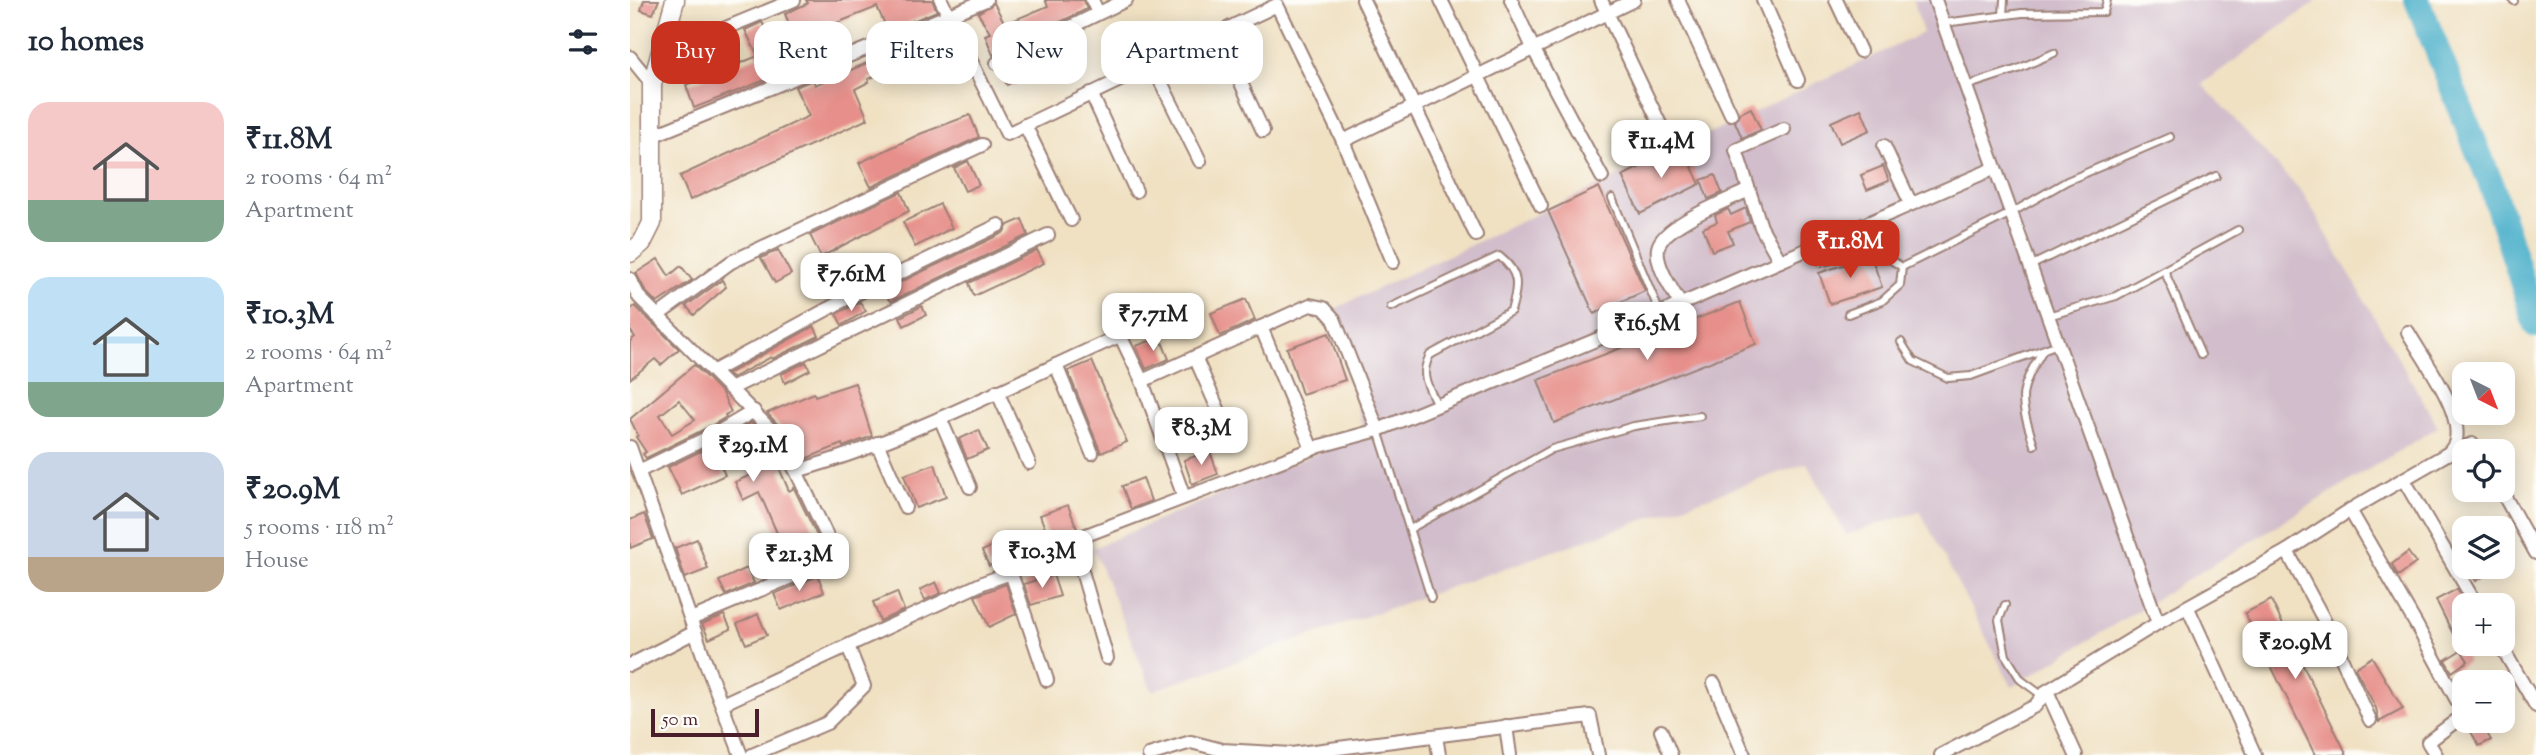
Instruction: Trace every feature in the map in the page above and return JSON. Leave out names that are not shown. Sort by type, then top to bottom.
[{"type":"street","points":[[669,21],[675,0]]},
{"type":"street","points":[[740,22],[794,0]]},
{"type":"street","points":[[941,0],[1007,134],[1110,84]]},
{"type":"street","points":[[652,136],[986,0]]},
{"type":"street","points":[[1092,0],[1098,13]]},
{"type":"street","points":[[1082,21],[1126,0]]},
{"type":"street","points":[[1363,0],[1476,235]]},
{"type":"street","points":[[1441,0],[1541,206]]},
{"type":"street","points":[[1511,0],[1533,48],[1602,177]]},
{"type":"street","points":[[1601,0],[1669,144]]},
{"type":"street","points":[[1343,141],[1633,0]]},
{"type":"street","points":[[1678,0],[1731,114]]},
{"type":"street","points":[[1763,0],[1798,80]]},
{"type":"street","points":[[1836,0],[1860,51]]},
{"type":"street","points":[[1935,0],[2158,623]]},
{"type":"street","points":[[1244,21],[1277,5],[1343,141],[1394,262]]},
{"type":"street","points":[[630,57],[651,82]]},
{"type":"street","points":[[630,253],[642,243],[652,223],[652,84]]},
{"type":"street","points":[[1162,84],[1200,161]]},
{"type":"street","points":[[1242,84],[1263,131]]},
{"type":"street","points":[[1091,93],[1136,191]]},
{"type":"street","points":[[1025,125],[1070,220]]},
{"type":"street","points":[[1780,261],[1762,227],[1736,150],[1784,128]]},
{"type":"street","points":[[657,316],[731,262],[982,145]]},
{"type":"street","points":[[1884,146],[1911,204]]},
{"type":"street","points":[[722,704],[985,582],[1011,573],[1042,546],[1073,540],[1312,449],[1378,429],[1660,313],[1995,168]]},
{"type":"street","points":[[1680,304],[1660,264],[1658,248],[1665,235],[1749,190]]},
{"type":"street","points":[[714,371],[846,299],[999,225]]},
{"type":"street","points":[[732,388],[1048,236]]},
{"type":"street","points":[[630,279],[639,297],[775,434],[827,536]]},
{"type":"street","points":[[1142,381],[1316,304],[1330,313],[1348,349],[1378,429]]},
{"type":"street","points":[[1261,327],[1312,449]]},
{"type":"street","points":[[2408,332],[2448,401],[2456,424],[2456,443],[2448,454]]},
{"type":"street","points":[[796,471],[830,461],[940,418],[1122,337],[1142,381],[1184,498]]},
{"type":"street","points":[[1195,357],[1229,434]]},
{"type":"street","points":[[1056,365],[1092,453]]},
{"type":"street","points":[[998,391],[1029,463]]},
{"type":"street","points":[[639,471],[715,434],[754,411]]},
{"type":"street","points":[[940,418],[970,487]]},
{"type":"street","points":[[877,443],[905,507]]},
{"type":"street","points":[[630,447],[741,755]]},
{"type":"street","points":[[1941,755],[2035,706],[2045,693],[2158,623],[2287,551],[2350,510],[2452,452]]},
{"type":"street","points":[[2404,480],[2469,593]]},
{"type":"street","points":[[2508,502],[2536,553]]},
{"type":"street","points":[[2350,510],[2461,708],[2461,717],[2428,742],[2436,755]]},
{"type":"street","points":[[1073,540],[1107,658]]},
{"type":"street","points":[[2287,551],[2323,618],[2370,720]]},
{"type":"street","points":[[691,619],[820,565]]},
{"type":"street","points":[[1011,573],[1047,680]]},
{"type":"street","points":[[2188,608],[2255,755]]},
{"type":"street","points":[[630,665],[695,632]]},
{"type":"street","points":[[752,755],[827,723],[864,686],[848,646]]},
{"type":"street","points":[[2507,656],[2536,706]]},
{"type":"street","points":[[1714,683],[1744,755]]},
{"type":"street","points":[[2045,693],[2076,755]]},
{"type":"street","points":[[1149,755],[1192,742],[1223,752],[1292,754],[1365,750],[1436,736],[1590,716],[1598,755]]},
{"type":"street","points":[[1506,726],[1510,755]]},
{"type":"street","points":[[1661,732],[1671,755]]},
{"type":"street","points":[[1436,736],[1439,755]]},
{"type":"lane","points":[[2003,15],[2004,0]]},
{"type":"lane","points":[[1944,23],[2022,13],[2104,12],[2107,0]]},
{"type":"lane","points":[[1966,86],[2018,69],[2054,53]]},
{"type":"lane","points":[[1902,267],[2011,213],[2067,181],[2170,137]]},
{"type":"lane","points":[[2030,266],[2216,176]]},
{"type":"lane","points":[[1612,198],[1660,313]]},
{"type":"lane","points":[[2048,316],[2116,296],[2238,230]]},
{"type":"lane","points":[[1821,264],[1866,251],[1888,257],[1902,267]]},
{"type":"lane","points":[[1391,307],[1499,256],[1511,265],[1518,288],[1511,311],[1430,355],[1424,367],[1424,378],[1437,405]]},
{"type":"lane","points":[[1849,314],[1882,301],[1900,285],[1902,267]]},
{"type":"lane","points":[[2164,270],[2201,355]]},
{"type":"lane","points":[[1901,342],[1913,361],[1948,378],[1972,376],[2058,344]]},
{"type":"lane","points":[[2034,445],[2022,407],[2025,382],[2043,350]]},
{"type":"lane","points":[[1410,529],[1552,449],[1634,426],[1700,416]]},
{"type":"lane","points":[[1378,429],[1431,598]]},
{"type":"lane","points":[[2005,605],[1998,620],[2006,656],[2021,680],[2045,693]]},
{"type":"shaded area","points":[[1913,0],[2318,0],[2202,84],[2304,195],[2438,427],[2012,687],[1920,511],[1846,535],[1807,463],[1152,691],[1093,548],[1364,433],[1332,310],[1923,33]]},
{"type":"building","points":[[644,0],[659,0],[653,14],[641,10]]},
{"type":"building","points":[[806,0],[932,0],[937,11],[912,21],[883,21],[877,7],[842,21],[788,21],[785,14],[808,3]]},
{"type":"building","points":[[1045,0],[1083,0],[1087,9],[1062,21],[1012,21],[1048,6]]},
{"type":"building","points":[[994,3],[1003,21],[992,21],[992,52],[985,35],[990,33],[978,13]]},
{"type":"building","points":[[754,26],[754,48],[745,30]]},
{"type":"building","points":[[754,58],[755,84],[694,108],[686,85],[740,84],[740,63]]},
{"type":"building","points":[[866,64],[866,84],[855,89],[868,119],[690,200],[680,176],[809,116],[795,87],[803,84],[852,84],[852,69]]},
{"type":"building","points":[[1751,108],[1761,130],[1742,138],[1735,122],[1740,113]]},
{"type":"building","points":[[1861,109],[1870,130],[1840,143],[1831,122]]},
{"type":"building","points":[[970,115],[979,137],[871,187],[859,163],[920,134]]},
{"type":"building","points":[[1682,146],[1700,184],[1640,214],[1622,176]]},
{"type":"building","points":[[968,161],[979,185],[965,191],[954,168]]},
{"type":"building","points":[[1883,166],[1889,181],[1867,190],[1861,175]]},
{"type":"building","points":[[1715,175],[1722,193],[1708,199],[1701,180]]},
{"type":"building","points":[[1599,187],[1645,291],[1594,314],[1548,211]]},
{"type":"building","points":[[901,192],[909,211],[821,257],[810,235]]},
{"type":"building","points":[[940,204],[952,228],[915,247],[903,222]]},
{"type":"building","points":[[1746,208],[1750,222],[1728,231],[1733,243],[1712,251],[1703,228],[1717,222],[1715,215],[1728,209],[1731,215]]},
{"type":"building","points":[[1022,219],[1028,235],[892,301],[889,300],[884,290],[1003,233],[1008,225]]},
{"type":"building","points":[[778,250],[791,274],[775,283],[761,258]]},
{"type":"building","points":[[1037,250],[1044,263],[974,296],[969,283]]},
{"type":"building","points":[[1864,258],[1872,259],[1882,287],[1830,304],[1819,273]]},
{"type":"building","points":[[658,259],[669,276],[681,266],[692,280],[657,303],[646,292],[636,273]]},
{"type":"building","points":[[722,280],[726,287],[694,315],[686,306]]},
{"type":"building","points":[[1246,299],[1255,320],[1220,336],[1211,313]]},
{"type":"building","points":[[860,302],[866,311],[842,325],[836,314]]},
{"type":"building","points":[[1740,302],[1756,344],[1554,423],[1538,380]]},
{"type":"building","points":[[635,306],[679,349],[661,365],[655,359],[630,379],[630,341],[635,337],[630,330],[630,310]]},
{"type":"building","points":[[922,306],[926,315],[904,326],[900,317]]},
{"type":"building","points":[[814,326],[819,336],[732,378],[727,374]]},
{"type":"building","points":[[1329,333],[1345,380],[1302,394],[1287,348]]},
{"type":"building","points":[[1160,337],[1169,359],[1146,369],[1136,346]]},
{"type":"building","points":[[1092,361],[1127,442],[1101,453],[1068,371]]},
{"type":"building","points":[[806,362],[810,370],[785,383],[781,374]]},
{"type":"building","points":[[694,365],[722,393],[731,412],[711,426],[646,458],[643,454],[646,452],[636,437],[638,435],[630,419]],"holes":[[[679,400],[695,420],[672,434],[660,415]]]},
{"type":"building","points":[[855,383],[872,436],[843,447],[842,444],[800,461],[782,429],[767,413],[814,393],[815,396]]},
{"type":"building","points":[[751,423],[768,439],[785,468],[780,470],[789,491],[794,488],[819,540],[780,555],[772,535],[777,533],[759,492],[743,500],[735,482],[751,475],[739,447],[717,457],[725,475],[682,495],[668,467]]},
{"type":"building","points":[[979,430],[988,450],[967,459],[959,439]]},
{"type":"building","points":[[1210,451],[1218,474],[1192,484],[1184,460]]},
{"type":"building","points":[[935,464],[946,497],[916,508],[904,475]]},
{"type":"building","points":[[1143,478],[1151,501],[1131,509],[1122,486]]},
{"type":"building","points":[[1068,505],[1077,529],[1048,536],[1040,515]]},
{"type":"building","points":[[644,514],[653,539],[630,548],[630,520]]},
{"type":"building","points":[[697,539],[708,569],[685,578],[675,548]]},
{"type":"building","points":[[997,544],[1004,559],[989,566],[982,551]]},
{"type":"building","points":[[2408,552],[2416,563],[2398,576],[2392,564]]},
{"type":"building","points":[[747,568],[754,583],[726,595],[719,581]]},
{"type":"building","points":[[1053,575],[1060,596],[1031,605],[1024,584]]},
{"type":"building","points":[[818,576],[824,592],[781,610],[774,594]]},
{"type":"building","points":[[936,582],[941,593],[925,600],[920,590]]},
{"type":"building","points":[[1006,584],[1016,614],[989,627],[975,596]]},
{"type":"building","points":[[2457,589],[2459,593],[2452,593],[2452,632],[2436,600]]},
{"type":"building","points":[[897,592],[904,610],[880,621],[873,602]]},
{"type":"building","points":[[2271,600],[2347,755],[2315,755],[2245,613]]},
{"type":"building","points":[[758,614],[767,635],[746,644],[737,624]]},
{"type":"building","points":[[724,615],[731,629],[709,639],[702,624]]},
{"type":"building","points":[[2452,656],[2465,656],[2468,661],[2452,672],[2445,660]]},
{"type":"building","points":[[2372,657],[2403,709],[2379,722],[2376,708],[2355,668]]},
{"type":"building","points":[[2472,733],[2487,733],[2491,740],[2479,746]]},
{"type":"waterway","points":[[2417,0],[2491,184],[2536,325]]}]
